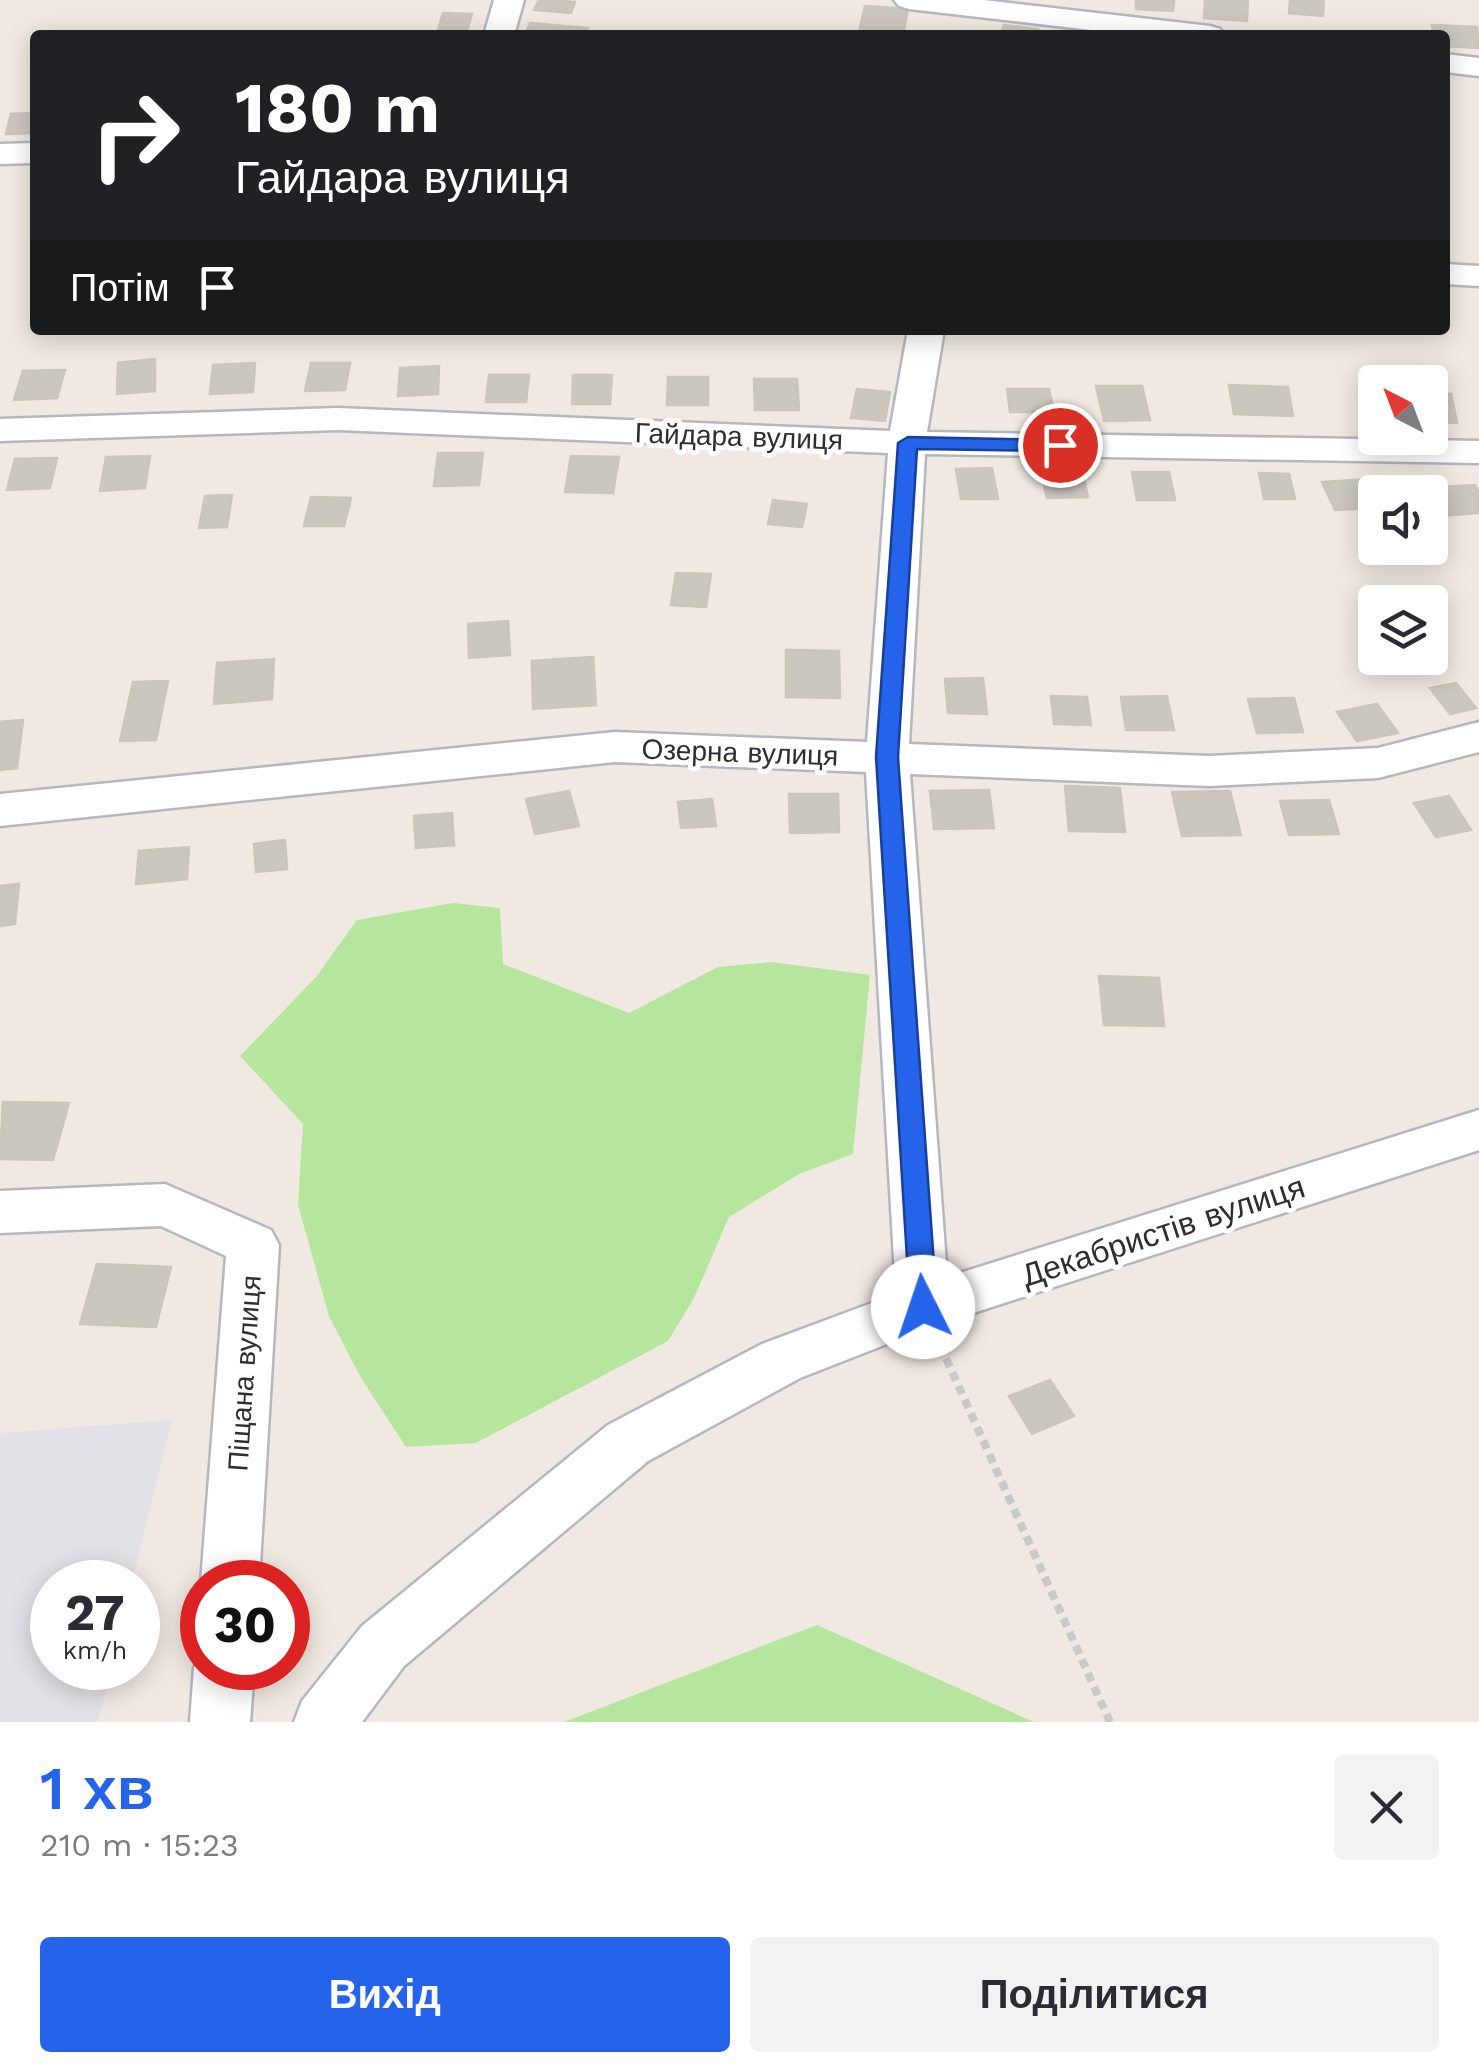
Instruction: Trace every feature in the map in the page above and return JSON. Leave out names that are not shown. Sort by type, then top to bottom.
[{"type":"street","points":[[500,30],[509,0]]},
{"type":"street","points":[[909,0],[1167,30]]},
{"type":"street","points":[[1450,64],[1479,67]]},
{"type":"street","points":[[0,154],[30,153]]},
{"type":"street","points":[[1450,274],[1479,276]]},
{"type":"street","points":[[923,1307],[887,757],[908,443],[925,335]]},
{"type":"street","name":"Гайдара вулиця","points":[[0,430],[338,419],[908,443],[1479,452]]},
{"type":"street","name":"Озерна вулиця","points":[[0,810],[614,747],[1208,771],[1378,763],[1479,737]]},
{"type":"street","name":"Декабристів вулиця","points":[[324,1722],[383,1646],[628,1443],[781,1361],[923,1307],[1479,1130]]},
{"type":"street","name":"Піщана вулиця","points":[[0,1212],[165,1205],[253,1246],[232,1560]]},
{"type":"street","points":[[220,1722],[222,1690]]},
{"type":"path","points":[[923,1307],[1110,1722]]},
{"type":"shaded area","points":[[172,1420],[137,1560],[30,1560],[30,1690],[106,1690],[98,1722],[0,1722],[0,1433]]},
{"type":"green space","points":[[453,903],[500,908],[503,964],[629,1013],[718,967],[771,962],[870,975],[853,1154],[799,1174],[729,1217],[694,1298],[668,1341],[476,1443],[406,1447],[361,1378],[329,1316],[298,1205],[303,1124],[240,1056],[316,977],[357,920]]},
{"type":"green space","points":[[817,1625],[1034,1722],[564,1722]]},
{"type":"building","points":[[539,0],[575,2],[571,13],[534,10]]},
{"type":"building","points":[[1136,0],[1174,0],[1173,11],[1136,9]]},
{"type":"building","points":[[1205,0],[1248,0],[1247,21],[1204,18]]},
{"type":"building","points":[[1290,0],[1324,0],[1323,16],[1289,13]]},
{"type":"building","points":[[865,6],[908,9],[904,30],[859,30]]},
{"type":"building","points":[[443,13],[472,14],[467,30],[438,30]]},
{"type":"building","points":[[530,23],[588,28],[587,30],[527,30]]},
{"type":"building","points":[[1004,25],[1038,29],[1038,30],[1002,30]]},
{"type":"building","points":[[1432,25],[1477,27],[1479,48],[1450,46],[1450,30],[1433,30]]},
{"type":"building","points":[[30,113],[30,133],[6,134],[11,114]]},
{"type":"building","points":[[155,359],[155,391],[117,394],[118,363]]},
{"type":"building","points":[[255,363],[253,392],[210,394],[213,365]]},
{"type":"building","points":[[311,363],[350,363],[345,390],[305,391]]},
{"type":"building","points":[[439,366],[438,394],[398,396],[400,368]]},
{"type":"building","points":[[65,370],[57,398],[14,400],[23,371]]},
{"type":"building","points":[[489,375],[529,375],[526,402],[486,402]]},
{"type":"building","points":[[573,375],[612,375],[610,404],[572,404]]},
{"type":"building","points":[[668,377],[708,377],[708,405],[667,405]]},
{"type":"building","points":[[754,379],[797,379],[799,410],[755,410]]},
{"type":"building","points":[[1229,385],[1288,387],[1293,416],[1234,414]]},
{"type":"building","points":[[1096,386],[1142,386],[1150,420],[1104,421]]},
{"type":"building","points":[[857,389],[890,392],[885,421],[851,418]]},
{"type":"building","points":[[1007,389],[1049,389],[1054,412],[1010,412]]},
{"type":"building","points":[[1448,394],[1451,394],[1457,423],[1448,423]]},
{"type":"building","points":[[438,453],[483,453],[479,485],[434,486]]},
{"type":"building","points":[[150,456],[145,488],[100,491],[106,457]]},
{"type":"building","points":[[571,456],[619,457],[613,493],[565,492]]},
{"type":"building","points":[[57,458],[50,488],[7,490],[15,459]]},
{"type":"building","points":[[992,468],[998,499],[961,499],[956,469]]},
{"type":"building","points":[[1082,471],[1088,497],[1047,498],[1041,472]]},
{"type":"building","points":[[1132,472],[1169,472],[1175,500],[1137,500]]},
{"type":"building","points":[[1259,473],[1289,474],[1295,499],[1264,499]]},
{"type":"building","points":[[1358,480],[1358,509],[1335,510],[1322,482]]},
{"type":"building","points":[[1475,485],[1479,513],[1448,515],[1448,487]]},
{"type":"building","points":[[232,495],[227,527],[199,528],[205,496]]},
{"type":"building","points":[[311,497],[351,498],[344,526],[304,526]]},
{"type":"building","points":[[773,500],[807,504],[802,527],[768,524]]},
{"type":"building","points":[[676,573],[711,574],[706,607],[671,605]]},
{"type":"building","points":[[508,621],[510,655],[469,658],[468,624]]},
{"type":"building","points":[[786,650],[839,651],[840,698],[786,697]]},
{"type":"building","points":[[593,657],[596,705],[533,709],[532,661]]},
{"type":"building","points":[[274,659],[272,699],[214,704],[217,663]]},
{"type":"building","points":[[983,678],[987,714],[948,713],[945,679]]},
{"type":"building","points":[[168,681],[156,740],[120,741],[133,682]]},
{"type":"building","points":[[1456,683],[1476,708],[1450,714],[1430,688]]},
{"type":"building","points":[[1051,696],[1087,697],[1091,725],[1054,724]]},
{"type":"building","points":[[1167,696],[1174,730],[1126,730],[1121,697]]},
{"type":"building","points":[[1294,698],[1303,732],[1257,733],[1248,699]]},
{"type":"building","points":[[1377,704],[1398,733],[1357,741],[1337,712]]},
{"type":"building","points":[[23,720],[17,768],[0,770],[0,722]]},
{"type":"building","points":[[1065,786],[1120,788],[1125,832],[1069,831]]},
{"type":"building","points":[[989,790],[994,828],[934,829],[930,791]]},
{"type":"building","points":[[569,791],[579,826],[535,834],[526,799]]},
{"type":"building","points":[[1230,791],[1241,835],[1182,836],[1172,792]]},
{"type":"building","points":[[789,794],[838,794],[839,832],[790,833]]},
{"type":"building","points":[[1449,796],[1471,830],[1436,837],[1414,803]]},
{"type":"building","points":[[712,799],[716,826],[681,828],[678,802]]},
{"type":"building","points":[[1329,800],[1339,834],[1289,835],[1280,801]]},
{"type":"building","points":[[452,813],[454,845],[416,848],[414,816]]},
{"type":"building","points":[[285,840],[287,869],[256,872],[254,844]]},
{"type":"building","points":[[189,847],[187,879],[136,884],[139,851]]},
{"type":"building","points":[[19,884],[15,924],[0,926],[0,886]]},
{"type":"building","points":[[1099,976],[1159,978],[1164,1026],[1104,1025]]},
{"type":"building","points":[[3,1102],[69,1103],[53,1160],[0,1159]]},
{"type":"building","points":[[97,1264],[171,1267],[156,1327],[80,1324]]},
{"type":"building","points":[[1050,1380],[1074,1416],[1032,1434],[1009,1396]]},
{"type":"route","points":[[923,1307],[887,757],[908,443],[1060,445]]}]
